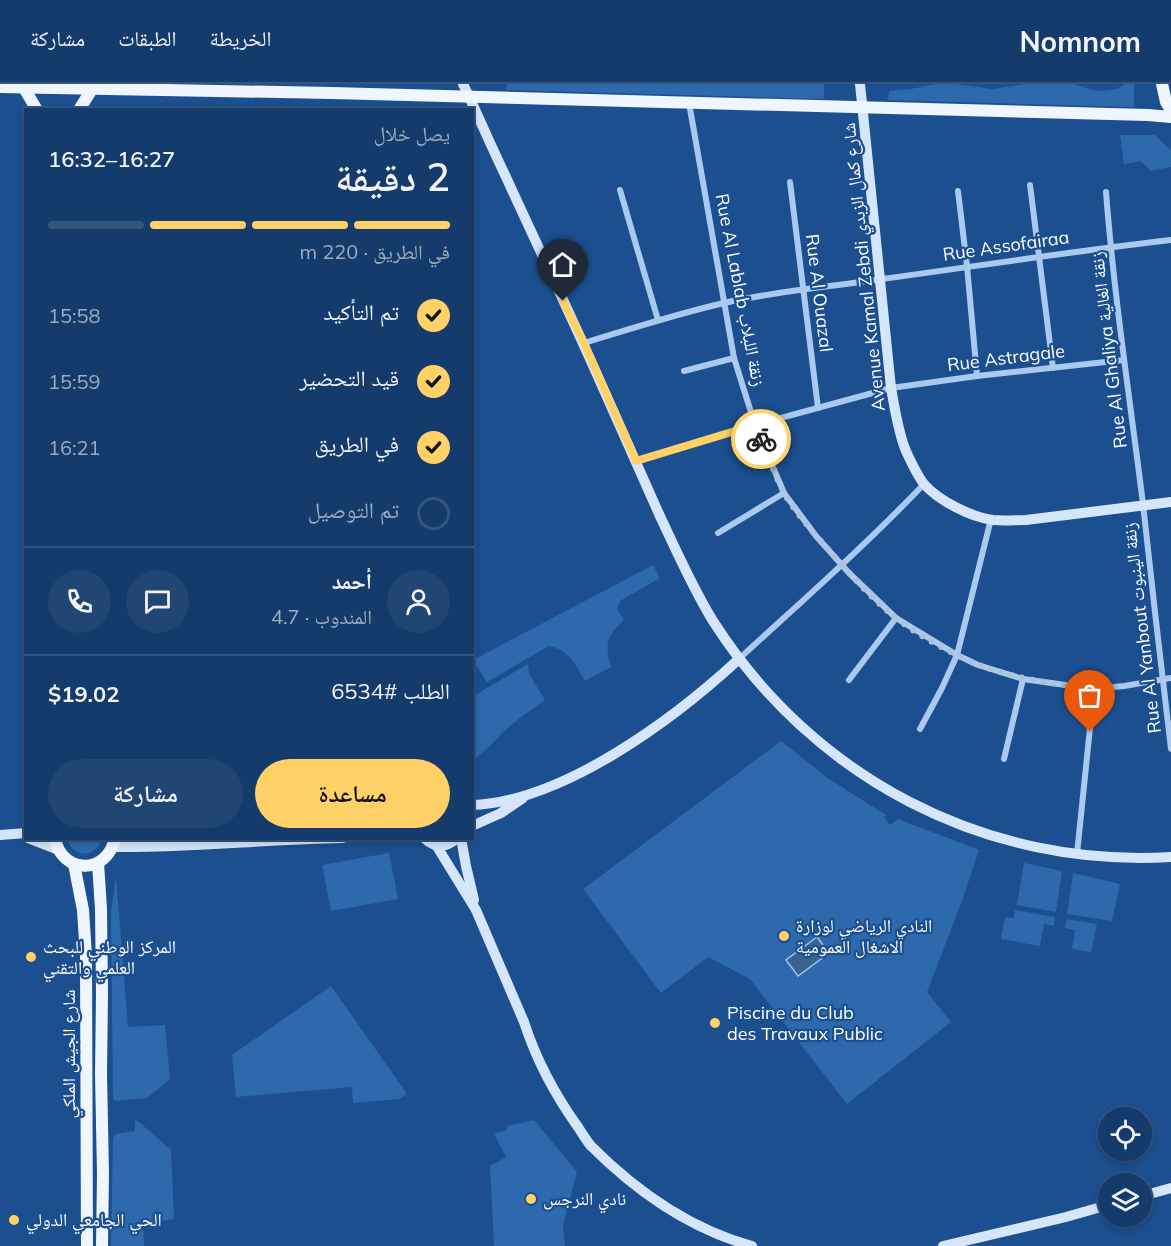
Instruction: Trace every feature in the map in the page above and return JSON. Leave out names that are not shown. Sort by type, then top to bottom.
[{"type":"main road","points":[[1162,84],[1163,93],[1171,110]]},
{"type":"main road","points":[[0,87],[469,96],[1171,117]]},
{"type":"main road","points":[[24,88],[36,108]]},
{"type":"main road","points":[[81,108],[92,89]]},
{"type":"main road","points":[[57,844],[63,856],[74,864],[86,866],[98,863],[110,854],[114,843]]},
{"type":"main road","name":"شارع الجيش الملكي","points":[[98,863],[102,993],[102,1246]]},
{"type":"main road","name":"شارع الجيش الملكي","points":[[74,864],[83,910],[86,956],[87,1246]]},
{"type":"street","points":[[463,84],[584,343],[679,558],[721,634],[763,688],[806,731],[841,759],[880,785],[939,816],[986,835],[1035,848],[1104,858],[1171,857]]},
{"type":"street","name":"Avenue Kamal Zebdi شارع كمال الزبدي","points":[[860,84],[891,388],[898,428],[906,450],[924,484],[956,508],[991,519],[1026,520],[1171,502]]},
{"type":"street","name":"Rue Al Lablab زنقة اللبلاب","points":[[689,103],[734,358],[755,425],[784,493],[816,536],[896,618],[978,665],[1023,679],[1094,689],[1171,678]]},
{"type":"street","name":"Rue Al Ouazal","points":[[790,182],[818,408]]},
{"type":"street","points":[[1030,185],[1053,368]]},
{"type":"street","points":[[620,190],[658,320]]},
{"type":"street","points":[[958,191],[977,376]]},
{"type":"street","name":"Rue Al Ghaliya زنقة الغالية","points":[[1106,192],[1124,360],[1143,505]]},
{"type":"street","name":"Rue Assofairaa","points":[[584,343],[658,320],[725,303],[804,289],[1171,240]]},
{"type":"street","points":[[684,371],[734,358]]},
{"type":"street","name":"Rue Astragale","points":[[636,461],[755,425],[891,388],[1124,360]]},
{"type":"street","points":[[474,805],[528,795],[560,783],[638,738],[703,691],[842,565],[924,484]]},
{"type":"street","points":[[718,533],[784,493]]},
{"type":"street","name":"Rue Al Yanbout زنقة الينبوت","points":[[1143,505],[1171,748]]},
{"type":"street","points":[[920,729],[957,655],[991,519]]},
{"type":"street","points":[[849,681],[896,618]]},
{"type":"street","points":[[1004,759],[1023,679]]},
{"type":"street","points":[[1077,854],[1094,689]]},
{"type":"street","points":[[474,825],[501,813],[528,795]]},
{"type":"street","points":[[0,835],[24,836]]},
{"type":"street","points":[[40,840],[57,844]]},
{"type":"street","points":[[114,843],[147,847],[281,840]]},
{"type":"street","points":[[426,840],[443,846],[456,840]]},
{"type":"street","points":[[460,840],[476,910]]},
{"type":"street","points":[[436,845],[476,910],[524,1022],[528,1037],[553,1088],[590,1144],[623,1176],[677,1215],[708,1230],[752,1246]]},
{"type":"street","points":[[1152,1193],[1171,1188]]},
{"type":"street","points":[[943,1246],[1098,1208]]},
{"type":"shaded area","points":[[507,84],[824,84],[824,99],[507,90]]},
{"type":"shaded area","points":[[935,84],[992,89],[1026,84],[1074,84],[1091,90],[1103,91],[1117,89],[1125,84],[1134,84],[1134,107],[888,100],[889,91]]},
{"type":"shaded area","points":[[1120,135],[1155,135],[1171,150],[1171,167],[1151,171],[1141,161],[1124,164]]},
{"type":"shaded area","points":[[653,565],[660,578],[620,601],[617,609],[624,620],[608,641],[611,667],[585,681],[566,654],[549,646],[487,682],[474,659]]},
{"type":"shaded area","points":[[528,664],[529,674],[545,700],[511,725],[474,759],[474,695]]},
{"type":"shaded area","name":"النادي الرياضي لوزارة الاشغال العمومية","points":[[781,741],[829,779],[886,815],[884,817],[890,825],[898,819],[979,850],[927,992],[951,1022],[847,1104],[750,979],[708,957],[661,993],[583,889]]},
{"type":"shaded area","points":[[68,840],[102,840],[90,853],[79,853],[70,846]]},
{"type":"shaded area","points":[[389,853],[398,899],[331,911],[322,865]]},
{"type":"shaded area","points":[[1024,863],[1062,871],[1056,912],[1017,905]]},
{"type":"shaded area","points":[[1073,873],[1120,884],[1112,921],[1067,914]]},
{"type":"shaded area","points":[[116,877],[128,1027],[165,1025],[170,1079],[147,1098],[116,1101],[113,1099],[111,912]]},
{"type":"shaded area","points":[[1015,910],[1055,917],[1054,926],[1044,924],[1040,946],[1001,939],[1005,917],[1014,918]]},
{"type":"shaded area","points":[[1067,919],[1097,924],[1091,952],[1072,949],[1075,930],[1065,928]]},
{"type":"shaded area","points":[[817,937],[829,953],[798,976],[786,960]]},
{"type":"shaded area","points":[[331,986],[407,1094],[399,1099],[353,1103],[352,1087],[236,1097],[232,1055]]},
{"type":"shaded area","points":[[135,1120],[171,1150],[174,1219],[143,1224],[144,1246],[111,1246],[113,1138],[116,1134],[135,1131]]},
{"type":"shaded area","name":"نادي النرجس","points":[[534,1120],[577,1172],[563,1225],[565,1246],[494,1246],[490,1166],[506,1157],[494,1134],[504,1131],[508,1126]]},
{"type":"way so far","points":[[761,439],[784,493],[816,536],[849,573],[896,618],[978,665],[1023,679],[1094,689],[1090,732]]},
{"type":"place","name":"النادي الرياضي لوزارة الاشغال العمومية","points":[[784,936]]},
{"type":"place","name":"المركز الوطني للبحث العلمي والتقني","points":[[31,957]]},
{"type":"place","name":"Piscine du Club des Travaux Public","points":[[715,1023]]},
{"type":"place","name":"نادي النرجس","points":[[531,1199]]},
{"type":"place","name":"الحي الجامعي الدولي","points":[[14,1220]]},
{"type":"route","points":[[563,301],[636,461],[755,425],[761,439]]}]
